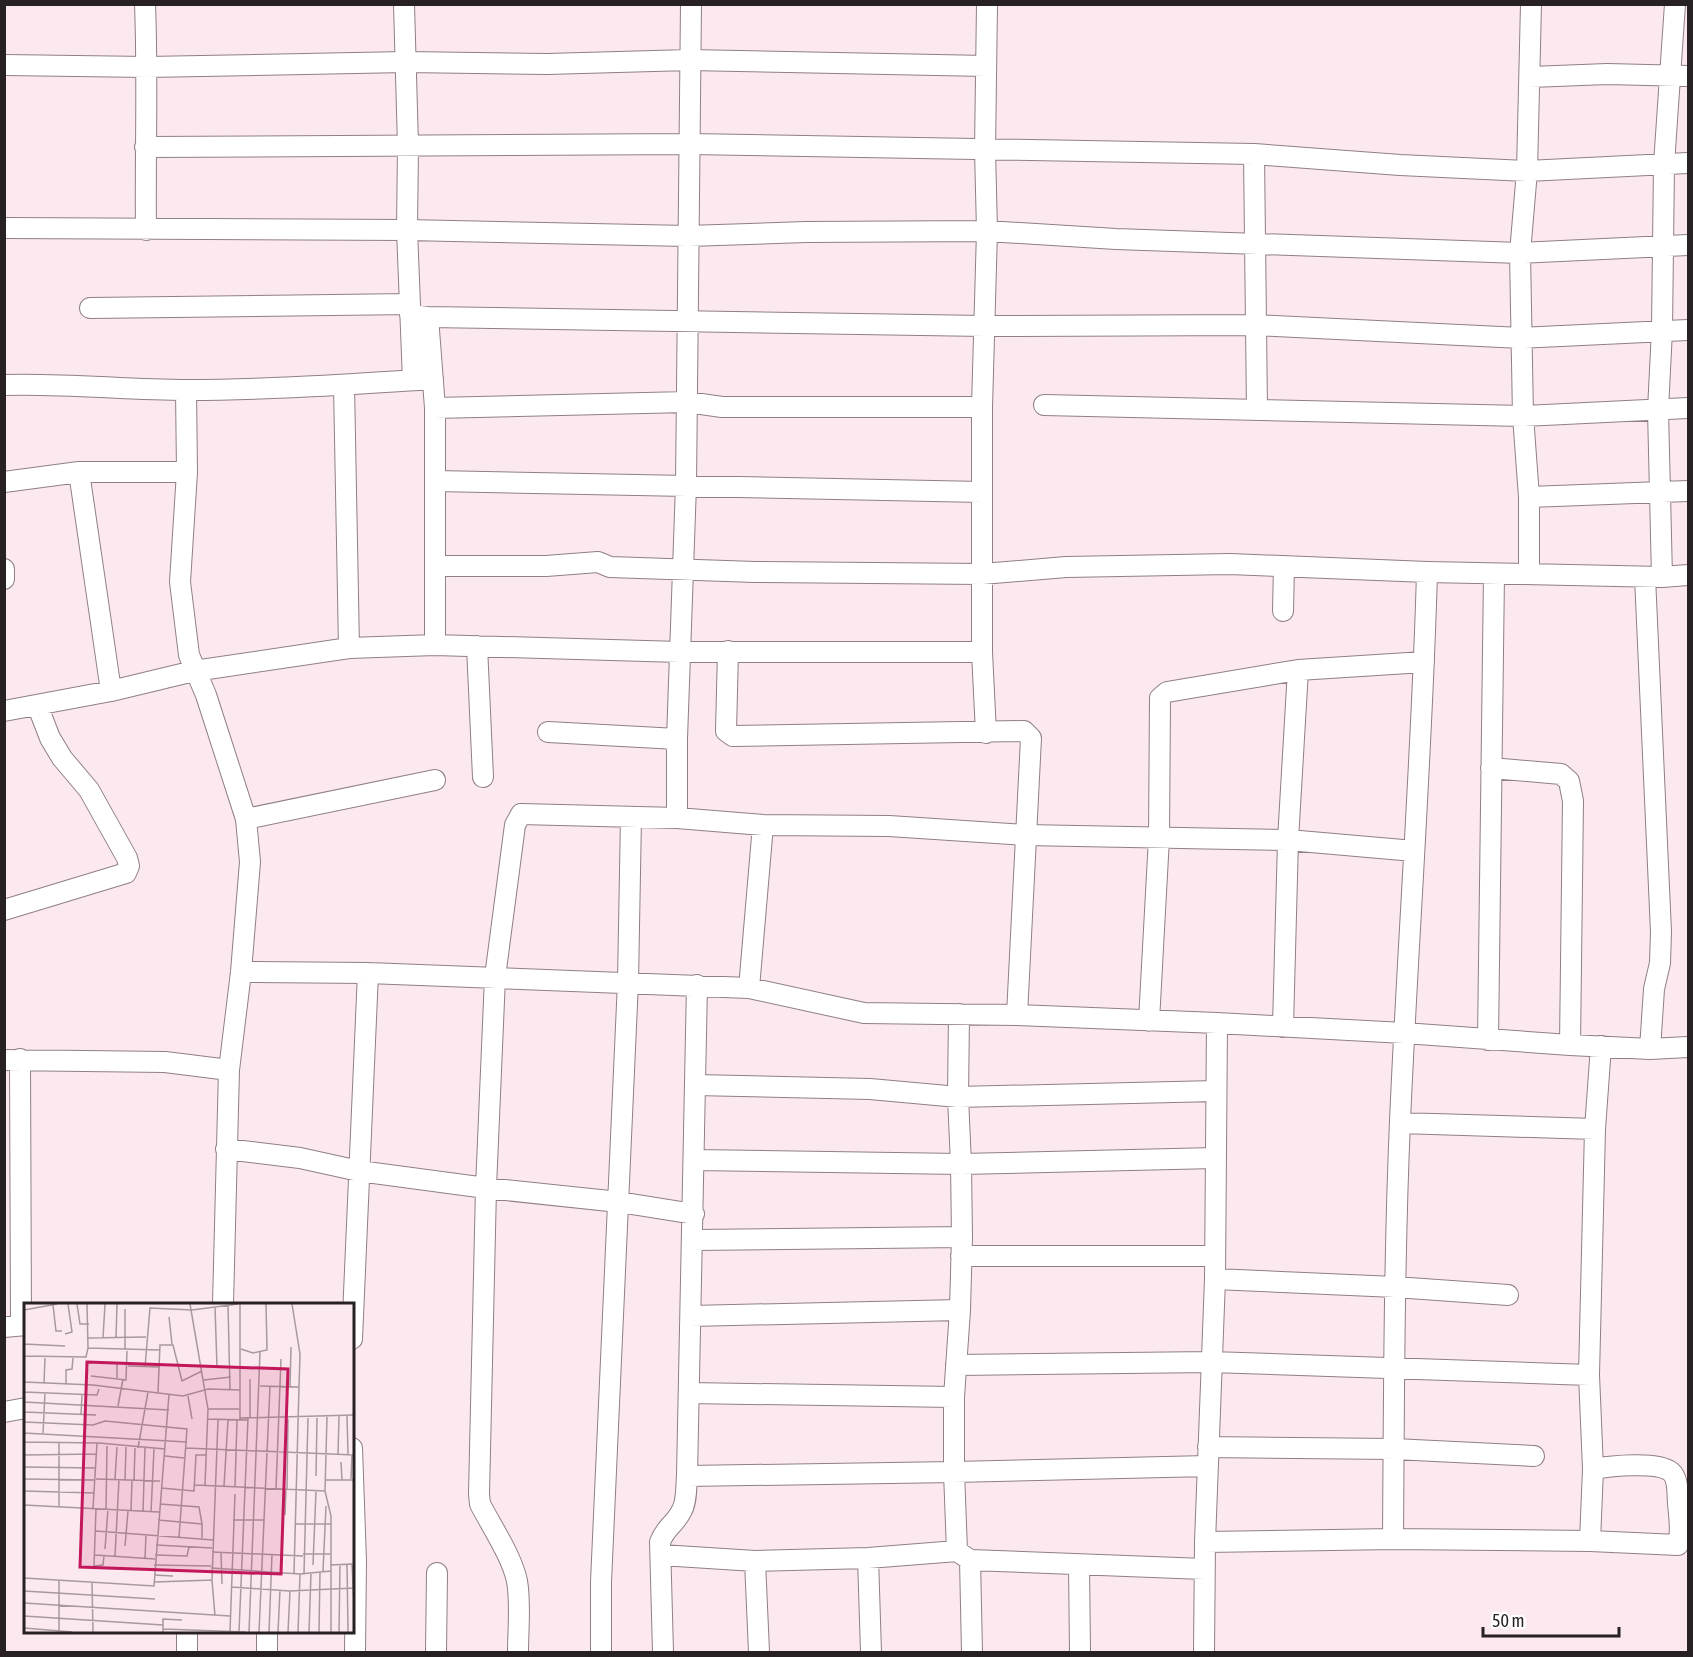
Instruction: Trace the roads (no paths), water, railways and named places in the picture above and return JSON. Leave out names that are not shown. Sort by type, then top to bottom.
[{"type":"street","points":[[146,4],[146,230]]},
{"type":"street","points":[[404,4],[408,146],[407,230],[416,312],[433,379],[435,408],[435,645]]},
{"type":"street","points":[[677,818],[677,740],[686,485],[691,4]]},
{"type":"street","points":[[986,733],[982,652],[982,407],[987,231],[985,150],[987,4]]},
{"type":"street","points":[[1529,574],[1529,498],[1523,416],[1520,253],[1527,171],[1531,4]]},
{"type":"street","points":[[1650,1049],[1653,989],[1660,963],[1661,932],[1654,577],[1659,493],[1658,410],[1662,330],[1664,164],[1680,76],[1675,4]]},
{"type":"street","points":[[4,65],[147,67],[406,62],[547,64],[689,60],[986,66]]},
{"type":"street","points":[[1531,76],[1607,74],[1680,76]]},
{"type":"street","points":[[145,147],[689,144],[1254,154],[1400,165],[1527,171],[1689,163]]},
{"type":"street","points":[[1254,154],[1257,410]]},
{"type":"street","points":[[4,228],[407,230],[688,236],[806,232],[987,231],[1116,239],[1520,253],[1689,245]]},
{"type":"street","points":[[90,308],[416,312],[688,322],[985,326],[1255,325],[1521,338],[1689,330]]},
{"type":"street","points":[[413,380],[416,312]]},
{"type":"street","points":[[4,385],[52,384],[186,390],[344,385],[433,379]]},
{"type":"street","points":[[344,385],[349,648]]},
{"type":"street","points":[[186,390],[187,472],[180,582],[189,655],[206,695],[246,819],[250,862],[241,972],[229,1070],[223,1303]]},
{"type":"street","points":[[435,408],[687,402],[722,407],[982,407]]},
{"type":"street","points":[[1044,405],[1523,416],[1689,408]]},
{"type":"street","points":[[4,483],[79,472],[187,472]]},
{"type":"street","points":[[79,472],[111,691]]},
{"type":"street","points":[[435,480],[982,492]]},
{"type":"street","points":[[1529,498],[1689,491]]},
{"type":"street","points":[[435,566],[546,566],[598,562],[610,567],[682,570],[982,573],[1066,567],[1230,564],[1494,574],[1654,577],[1689,575]]},
{"type":"street","points":[[1283,611],[1284,567]]},
{"type":"street","points":[[4,569],[4,579]]},
{"type":"street","points":[[1393,1539],[1395,1287],[1400,1123],[1427,572]]},
{"type":"street","points":[[1488,1040],[1494,574]]},
{"type":"street","points":[[4,711],[38,707],[195,671],[349,648],[435,645],[680,652],[982,652]]},
{"type":"street","points":[[477,646],[483,777]]},
{"type":"street","points":[[728,651],[726,731],[733,736],[1024,731],[1031,738],[1017,1015]]},
{"type":"street","points":[[1149,1021],[1159,838],[1161,698],[1167,692],[1298,670],[1424,662]]},
{"type":"street","points":[[1283,1027],[1288,840],[1298,670]]},
{"type":"street","points":[[4,910],[126,873],[129,866],[128,858],[88,790],[62,758],[50,738],[38,707]]},
{"type":"street","points":[[548,732],[677,740]]},
{"type":"street","points":[[1491,768],[1561,774],[1569,781],[1573,801],[1570,1046]]},
{"type":"street","points":[[246,819],[435,780]]},
{"type":"street","points":[[518,1653],[517,1579],[480,1504],[479,1494],[486,1188],[495,977],[515,825],[521,814],[677,818],[763,825],[889,826],[1025,835],[1288,840],[1414,851]]},
{"type":"street","points":[[601,1653],[601,1582],[628,982],[631,817]]},
{"type":"street","points":[[749,988],[763,825]]},
{"type":"street","points":[[241,972],[368,973],[697,985],[749,988],[864,1013],[1017,1015],[1217,1023],[1404,1033],[1570,1046],[1650,1049],[1689,1047]]},
{"type":"street","points":[[353,1303],[368,973]]},
{"type":"street","points":[[663,1653],[660,1542],[664,1530],[675,1521],[684,1508],[687,1476],[697,985]]},
{"type":"street","points":[[959,1014],[958,1096],[962,1164],[962,1247],[954,1397],[954,1472],[972,1653]]},
{"type":"street","points":[[1203,1653],[1210,1362],[1215,1280],[1217,1023]]},
{"type":"street","points":[[1590,1541],[1593,1468],[1589,1375],[1595,1129],[1601,1046]]},
{"type":"street","points":[[17,1326],[12,1060],[165,1062],[229,1070]]},
{"type":"street","points":[[695,1085],[870,1089],[958,1096],[1216,1091]]},
{"type":"street","points":[[1400,1123],[1595,1129]]},
{"type":"street","points":[[226,1149],[300,1158],[358,1171],[619,1202],[694,1214]]},
{"type":"street","points":[[694,1160],[962,1164],[1215,1158]]},
{"type":"street","points":[[693,1240],[1215,1256]]},
{"type":"street","points":[[1215,1280],[1395,1287],[1508,1295]]},
{"type":"street","points":[[691,1316],[960,1310]]},
{"type":"street","points":[[956,1365],[1210,1362],[1589,1375]]},
{"type":"street","points":[[689,1393],[954,1397]]},
{"type":"street","points":[[4,1412],[24,1408]]},
{"type":"street","points":[[687,1476],[954,1472],[1208,1456],[1394,1449],[1534,1456]]},
{"type":"street","points":[[1205,1542],[1393,1539],[1590,1541],[1678,1545],[1680,1535],[1676,1481],[1671,1472],[1662,1468],[1634,1465],[1593,1468]]},
{"type":"street","points":[[354,1504],[355,1653]]},
{"type":"street","points":[[661,1555],[755,1561],[964,1555],[1079,1564],[1204,1569]]},
{"type":"street","points":[[868,1558],[870,1653]]},
{"type":"street","points":[[755,1561],[759,1653]]},
{"type":"street","points":[[1079,1564],[1080,1653]]},
{"type":"street","points":[[436,1653],[437,1574]]},
{"type":"street","points":[[187,1633],[188,1653]]},
{"type":"street","points":[[267,1633],[267,1653]]}]
